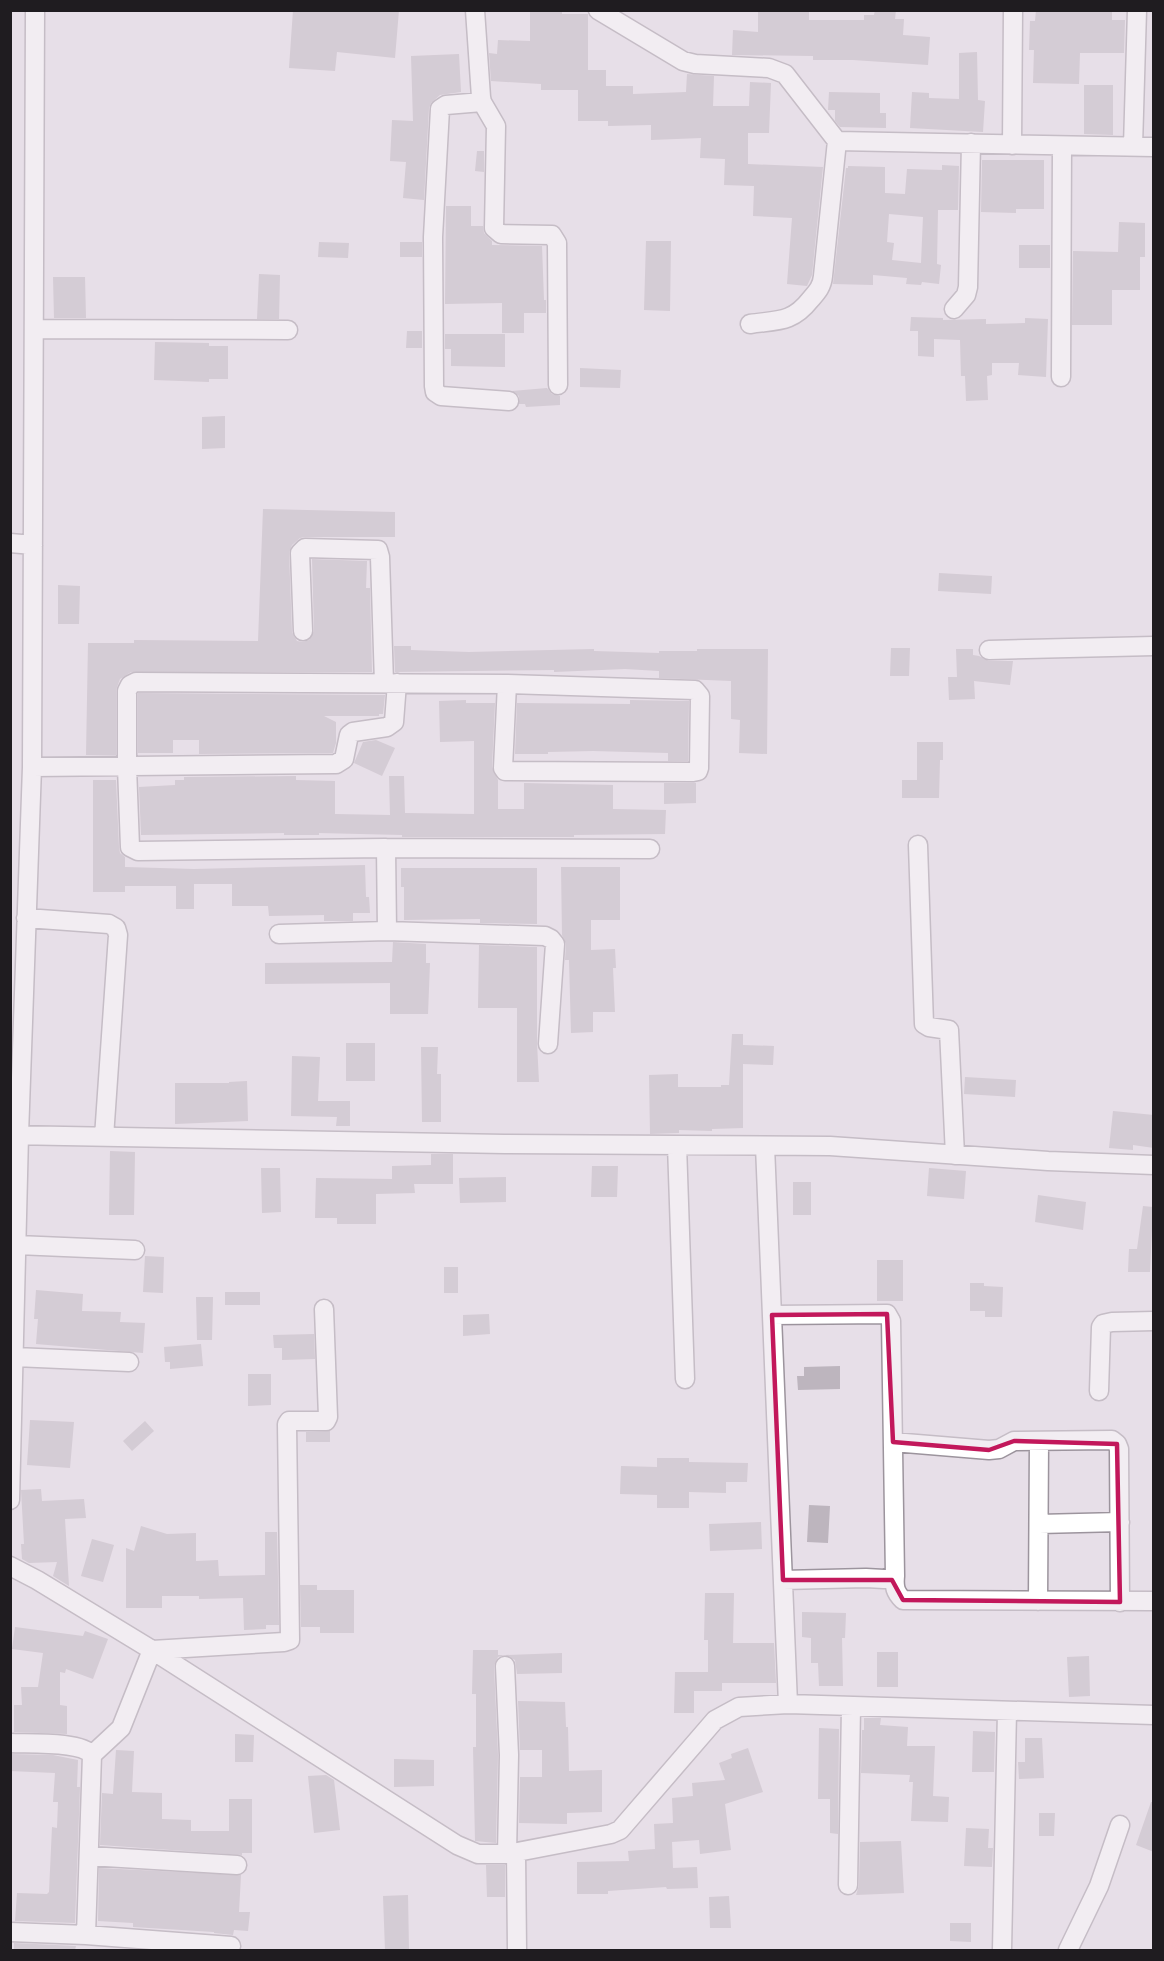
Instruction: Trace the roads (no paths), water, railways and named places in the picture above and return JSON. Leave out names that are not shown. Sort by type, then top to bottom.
[{"type":"street","points":[[10,1500],[17,1245],[15,1135],[26,918],[19,846],[32,767],[35,10]]},
{"type":"street","points":[[475,10],[482,102],[496,126],[494,228],[501,234],[552,235],[557,243],[558,385]]},
{"type":"street","points":[[598,10],[683,61],[695,64],[769,68],[785,74],[837,141],[820,289],[792,318],[750,324]]},
{"type":"street","points":[[1012,144],[1013,10]]},
{"type":"street","points":[[1133,146],[1137,10]]},
{"type":"street","points":[[482,102],[446,105],[440,109],[433,237],[434,386],[435,392],[441,396],[509,401]]},
{"type":"street","points":[[837,141],[1154,147]]},
{"type":"street","points":[[954,309],[966,295],[968,287],[971,143]]},
{"type":"street","points":[[1061,376],[1062,146]]},
{"type":"street","points":[[35,329],[288,330]]},
{"type":"street","points":[[10,543],[33,544]]},
{"type":"street","points":[[32,767],[336,764],[344,759],[349,735],[353,732],[387,727],[394,722],[378,550],[305,548],[300,553],[303,631]]},
{"type":"street","points":[[989,650],[1154,646]]},
{"type":"street","points":[[507,684],[503,768],[505,771],[693,772],[699,768],[700,696],[695,690],[507,684],[136,682],[130,684],[127,691],[130,847],[134,850],[650,849]]},
{"type":"street","points":[[918,845],[924,1024],[949,1030],[956,1155]]},
{"type":"street","points":[[386,848],[387,931]]},
{"type":"street","points":[[26,918],[109,924],[116,928],[118,935],[104,1137]]},
{"type":"street","points":[[279,934],[387,931],[544,936],[555,944],[548,1044]]},
{"type":"street","points":[[15,1135],[830,1146],[1154,1165]]},
{"type":"street","points":[[677,1145],[685,1379]]},
{"type":"street","points":[[765,1146],[788,1704]]},
{"type":"street","points":[[17,1245],[135,1250]]},
{"type":"street","points":[[152,1650],[290,1640],[287,1424],[289,1421],[326,1421],[328,1417],[324,1309]]},
{"type":"street","points":[[772,1315],[887,1314],[891,1321],[894,1586],[896,1594],[903,1600],[1154,1601]]},
{"type":"street","points":[[1100,1391],[1103,1324],[1154,1321]]},
{"type":"street","points":[[15,1358],[129,1362]]},
{"type":"street","points":[[893,1442],[989,1450],[999,1449],[1014,1441],[1112,1440],[1117,1444],[1120,1602]]},
{"type":"street","points":[[1038,1441],[1038,1601]]},
{"type":"street","points":[[1038,1524],[1120,1522]]},
{"type":"street","points":[[10,1566],[152,1650],[457,1845],[478,1854],[511,1853],[611,1834],[620,1830],[716,1720],[739,1707],[788,1704],[1154,1715]]},
{"type":"street","points":[[783,1580],[884,1579],[895,1576]]},
{"type":"street","points":[[92,1755],[121,1728],[152,1650]]},
{"type":"street","points":[[505,1666],[511,1853],[517,1950]]},
{"type":"street","points":[[848,1885],[851,1707]]},
{"type":"street","points":[[1002,1950],[1007,1711]]},
{"type":"street","points":[[10,1743],[78,1746],[92,1755],[86,1935]]},
{"type":"street","points":[[1068,1950],[1099,1886],[1120,1825]]},
{"type":"street","points":[[89,1856],[237,1866]]},
{"type":"street","points":[[10,1932],[86,1935],[231,1946]]}]
